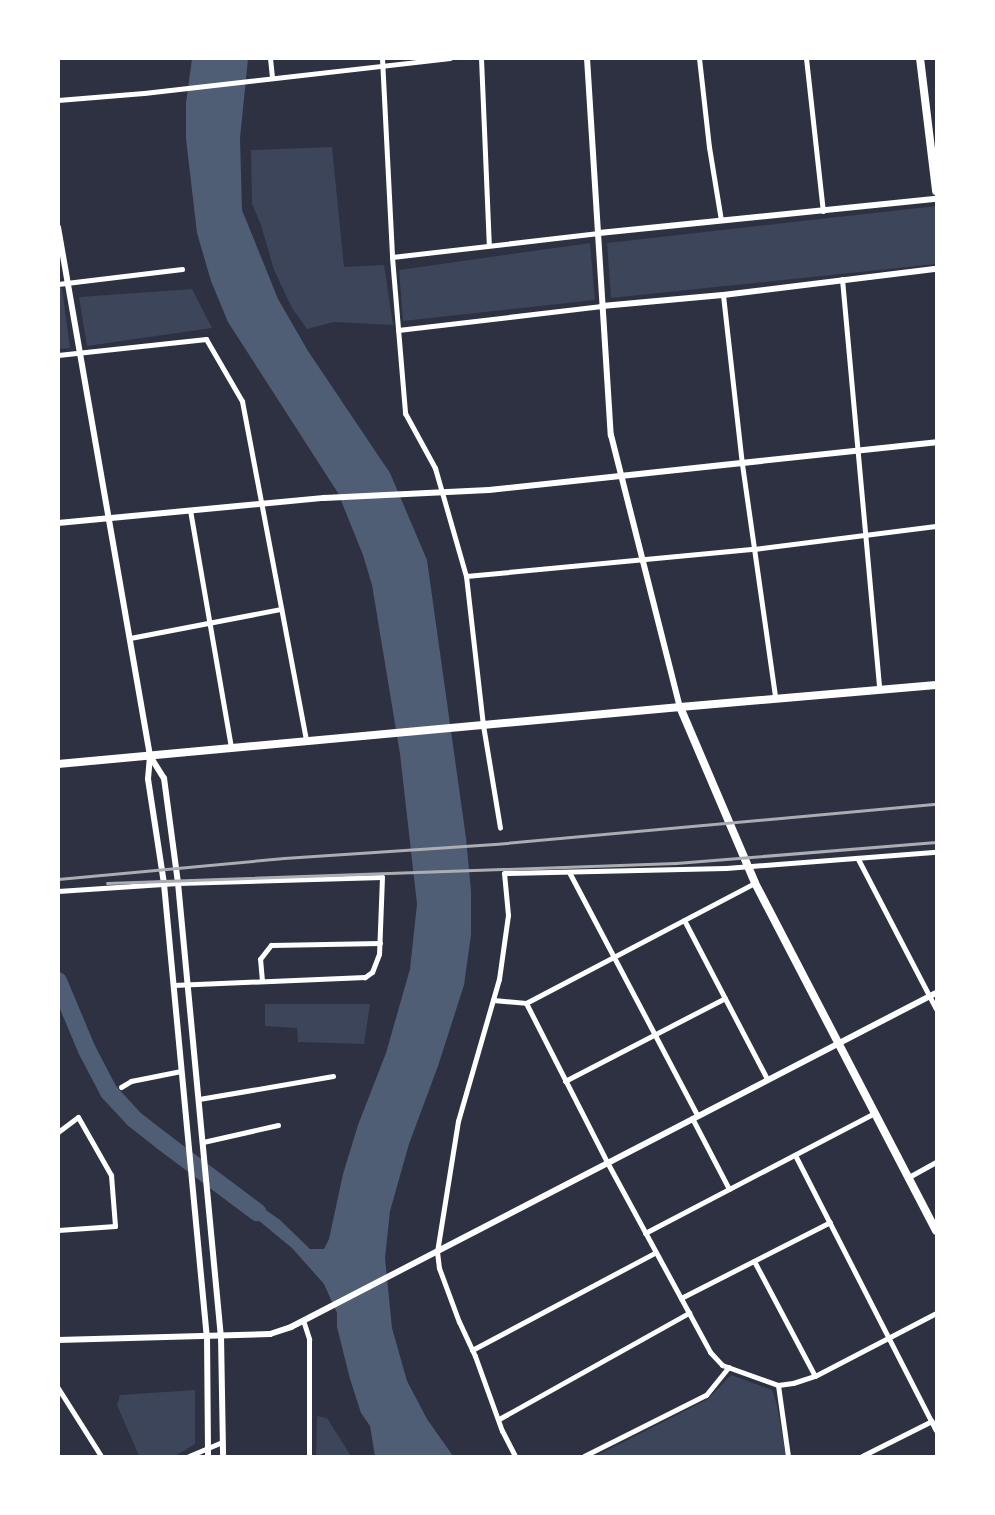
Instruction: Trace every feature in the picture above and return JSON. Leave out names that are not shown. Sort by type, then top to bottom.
[{"type":"highway","points":[[920,58],[936,191]]},
{"type":"highway","points":[[936,686],[681,706],[755,883],[839,1041],[936,1232]]},
{"type":"main road","points":[[58,764],[681,706]]},
{"type":"street","points":[[270,58],[272,78]]},
{"type":"street","points":[[382,58],[392,257],[405,413],[435,468],[466,576],[483,725],[500,828]]},
{"type":"street","points":[[58,100],[144,93],[450,58]]},
{"type":"street","points":[[481,58],[489,245]]},
{"type":"street","points":[[587,58],[611,435],[681,706]]},
{"type":"street","points":[[699,58],[709,147],[721,220]]},
{"type":"street","points":[[807,58],[823,211]]},
{"type":"street","points":[[392,257],[721,220],[936,200]]},
{"type":"street","points":[[58,227],[150,756],[148,779],[164,884],[207,1335],[208,1453]]},
{"type":"street","points":[[58,284],[182,269]]},
{"type":"street","points":[[398,330],[602,306],[723,295],[936,269]]},
{"type":"street","points":[[842,279],[879,689]]},
{"type":"street","points":[[723,295],[742,464],[775,697]]},
{"type":"street","points":[[58,355],[206,339],[242,401],[306,741]]},
{"type":"street","points":[[58,523],[324,498],[413,496],[742,464],[936,442]]},
{"type":"street","points":[[190,510],[231,748]]},
{"type":"street","points":[[466,576],[642,557],[754,549],[936,526]]},
{"type":"street","points":[[130,638],[281,609]]},
{"type":"street","points":[[150,756],[164,777],[178,884],[221,1336],[223,1456]]},
{"type":"street","points":[[514,1456],[459,1322],[439,1268],[437,1252],[458,1121],[493,1000],[508,915],[504,873],[748,867],[936,852]]},
{"type":"street","points":[[858,859],[933,994],[936,1009]]},
{"type":"street","points":[[569,872],[656,1035],[729,1189]]},
{"type":"street","points":[[58,891],[164,884],[382,877],[380,954],[372,972],[365,977],[173,986]]},
{"type":"street","points":[[493,1000],[526,1003],[755,883]]},
{"type":"street","points":[[684,920],[767,1079]]},
{"type":"street","points":[[262,981],[260,959],[263,952],[271,945],[380,943]]},
{"type":"street","points":[[58,1340],[270,1334],[303,1320],[437,1252],[933,994]]},
{"type":"street","points":[[566,1081],[725,998]]},
{"type":"street","points":[[526,1003],[645,1233],[710,1352],[722,1365],[778,1385],[815,1376],[936,1313]]},
{"type":"street","points":[[121,1087],[131,1081],[181,1071]]},
{"type":"street","points":[[199,1099],[333,1076]]},
{"type":"street","points":[[645,1233],[875,1113]]},
{"type":"street","points":[[58,1131],[78,1117],[111,1175],[115,1226],[58,1230]]},
{"type":"street","points":[[203,1142],[278,1125]]},
{"type":"street","points":[[795,1155],[936,1430]]},
{"type":"street","points":[[907,1178],[936,1162]]},
{"type":"street","points":[[681,1299],[830,1222]]},
{"type":"street","points":[[472,1350],[656,1252]]},
{"type":"street","points":[[754,1261],[815,1376]]},
{"type":"street","points":[[499,1419],[689,1313]]},
{"type":"street","points":[[303,1320],[309,1339],[309,1456]]},
{"type":"street","points":[[584,1456],[705,1395],[729,1367]]},
{"type":"street","points":[[778,1385],[788,1456]]},
{"type":"street","points":[[58,1388],[101,1456]]},
{"type":"street","points":[[862,1456],[932,1422]]},
{"type":"street","points":[[189,1456],[208,1453],[222,1442]]},
{"type":"shaded area","points":[[192,59],[248,59],[240,138],[242,210],[278,299],[308,351],[390,473],[427,560],[466,838],[471,891],[471,935],[464,985],[438,1066],[409,1144],[390,1211],[385,1258],[392,1328],[407,1381],[427,1419],[453,1456],[375,1456],[370,1426],[361,1413],[350,1379],[337,1327],[337,1313],[324,1284],[292,1248],[236,1202],[240,1192],[280,1220],[310,1249],[324,1249],[329,1239],[343,1174],[358,1125],[386,1053],[410,969],[417,904],[400,754],[372,585],[363,555],[338,493],[228,322],[211,281],[197,233],[186,139],[186,103]]},
{"type":"shaded area","points":[[332,147],[344,267],[384,265],[393,325],[334,322],[307,329],[292,308],[274,270],[261,225],[252,204],[251,150]]},
{"type":"shaded area","points":[[936,206],[936,264],[611,298],[607,243]]},
{"type":"shaded area","points":[[590,243],[595,300],[403,321],[399,270]]},
{"type":"shaded area","points":[[59,288],[62,288],[70,348],[59,349]]},
{"type":"shaded area","points":[[192,289],[212,328],[87,346],[79,297]]},
{"type":"shaded area","points":[[265,1004],[370,1004],[364,1044],[298,1042],[297,1028],[265,1026]]},
{"type":"shaded area","points":[[731,1375],[772,1390],[786,1456],[596,1456],[708,1399]]},
{"type":"shaded area","points":[[195,1390],[195,1444],[175,1456],[139,1456],[117,1405],[120,1395]]},
{"type":"shaded area","points":[[317,1416],[327,1418],[351,1456],[316,1456]]},
{"type":"waterway","points":[[58,981],[87,1050],[109,1092],[134,1119],[257,1212]]},
{"type":"railway","points":[[58,879],[284,858],[495,844],[936,804]]},
{"type":"railway","points":[[107,883],[676,863],[936,842]]}]
